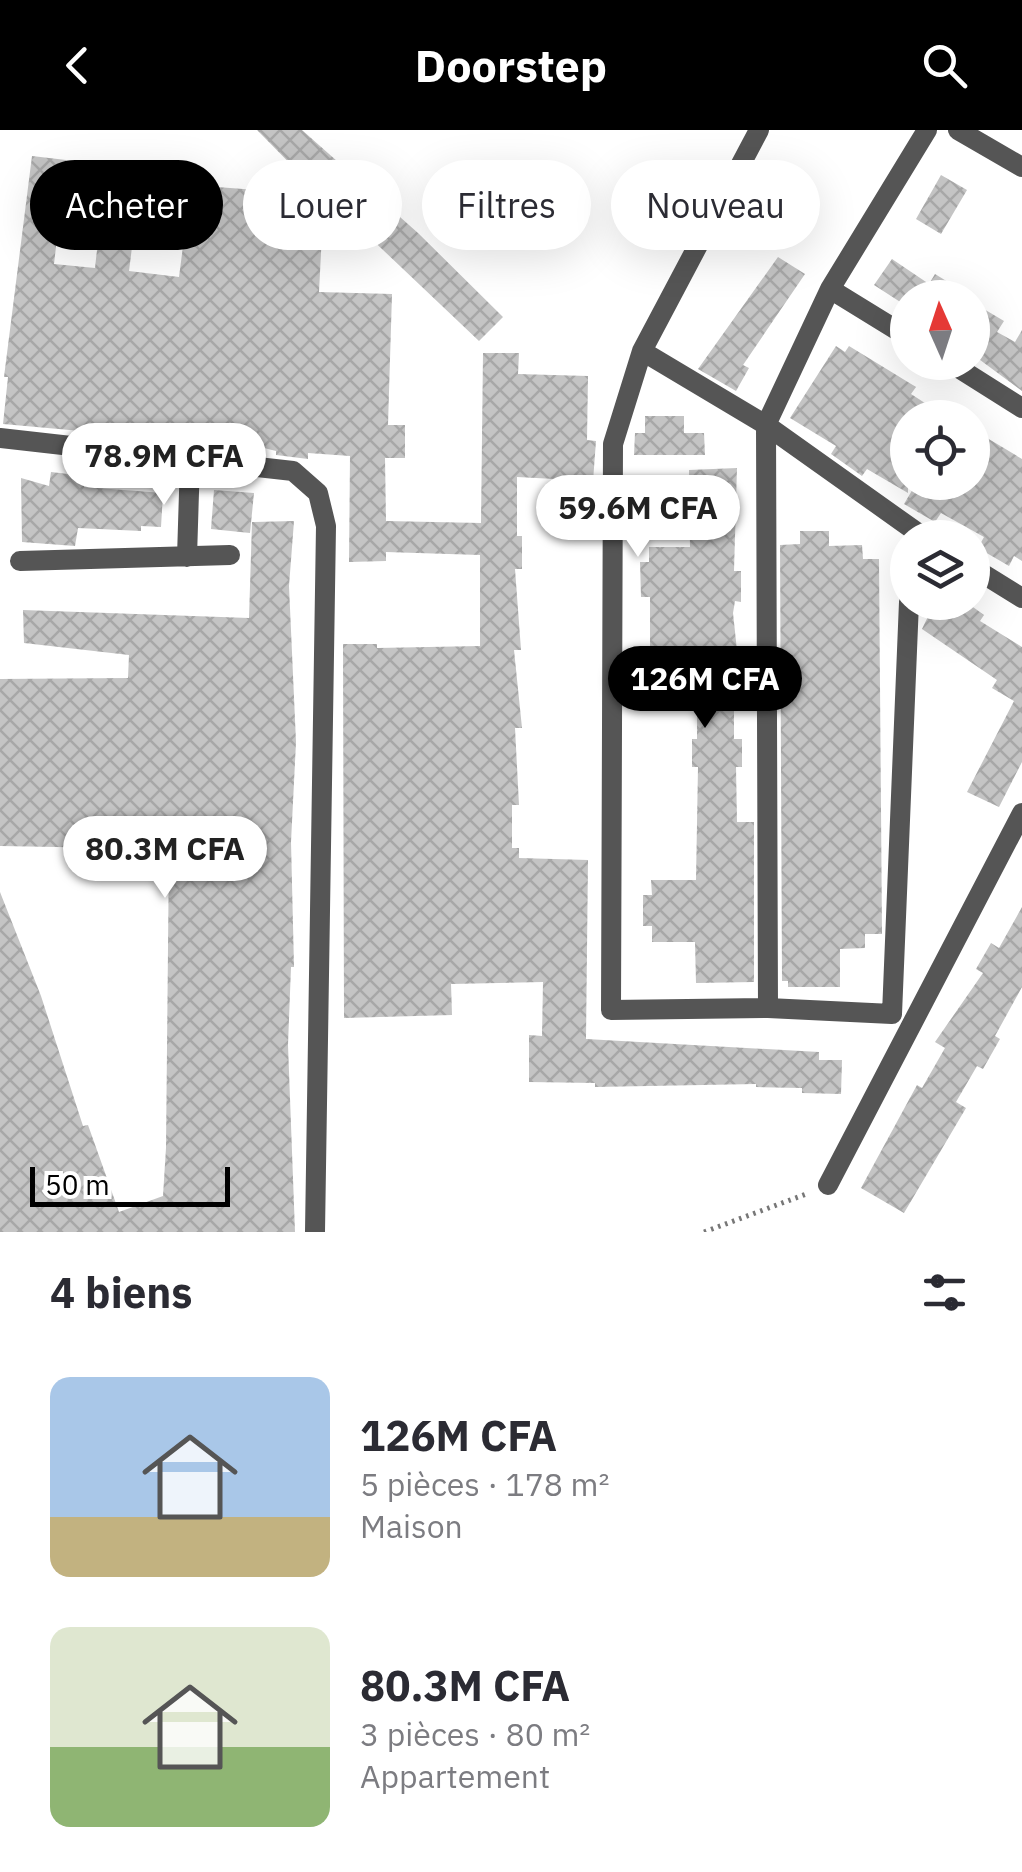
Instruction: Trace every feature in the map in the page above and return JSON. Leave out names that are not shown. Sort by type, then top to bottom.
[{"type":"street","points":[[759,130],[642,352],[614,444],[611,1010],[768,1008],[892,1014],[908,620]]},
{"type":"street","points":[[768,1008],[766,425],[830,289],[928,130]]},
{"type":"street","points":[[958,130],[1022,167]]},
{"type":"street","points":[[830,289],[890,326]]},
{"type":"street","points":[[642,352],[766,425],[896,520]]},
{"type":"street","points":[[978,380],[1022,408]]},
{"type":"street","points":[[0,438],[293,472],[318,492],[326,526],[316,1232]]},
{"type":"street","points":[[187,557],[190,460]]},
{"type":"street","points":[[20,561],[230,555]]},
{"type":"street","points":[[990,578],[1022,598]]},
{"type":"street","points":[[828,1186],[1022,813]]},
{"type":"path","points":[[704,1232],[828,1186]]},
{"type":"building","points":[[257,130],[302,130],[336,160],[287,160]]},
{"type":"building","points":[[32,156],[66,160],[31,160]]},
{"type":"building","points":[[30,172],[30,250],[56,250],[54,264],[95,268],[97,250],[132,250],[129,271],[179,277],[183,250],[223,250],[223,187],[243,189],[243,250],[321,250],[319,292],[392,294],[388,425],[405,425],[405,458],[385,458],[386,521],[481,523],[483,353],[519,353],[518,374],[588,376],[587,440],[596,441],[593,481],[517,477],[517,536],[522,536],[522,569],[515,569],[521,650],[514,650],[522,728],[515,728],[519,805],[512,805],[512,848],[519,848],[519,858],[588,860],[586,1039],[819,1052],[819,1060],[842,1060],[841,1094],[802,1093],[802,1088],[756,1084],[595,1087],[595,1083],[529,1082],[529,1035],[542,1036],[543,982],[451,984],[452,1015],[344,1018],[343,644],[377,644],[377,648],[480,646],[480,555],[386,552],[386,561],[349,562],[350,456],[308,453],[308,459],[276,455],[276,451],[260,447],[3,424],[8,377],[4,377]]},
{"type":"building","points":[[941,175],[967,190],[941,234],[916,219]]},
{"type":"building","points":[[402,219],[422,237],[422,250],[435,250],[503,317],[479,341],[383,250],[402,250]]},
{"type":"building","points":[[778,257],[805,274],[743,365],[749,368],[736,391],[698,369]]},
{"type":"building","points":[[892,259],[923,280],[890,280],[890,295],[874,285]]},
{"type":"building","points":[[990,313],[1004,321],[997,332],[1015,342],[1022,330],[1022,391],[990,367]]},
{"type":"building","points":[[836,346],[845,352],[849,346],[890,371],[890,380],[905,380],[916,387],[911,394],[920,400],[890,400],[890,482],[867,469],[862,476],[831,454],[836,446],[790,418]]},
{"type":"building","points":[[645,416],[684,416],[684,433],[704,433],[705,455],[634,455],[635,433],[645,433]]},
{"type":"building","points":[[990,440],[1022,459],[1022,561],[1014,556],[1009,566],[990,555],[990,520],[954,520],[941,513],[932,520],[904,504],[906,500],[990,500]]},
{"type":"building","points":[[737,468],[734,571],[741,571],[741,602],[735,601],[733,613],[741,688],[734,688],[734,739],[742,739],[742,767],[736,767],[737,822],[754,822],[754,982],[696,983],[695,942],[652,942],[652,926],[643,926],[643,895],[652,895],[651,880],[696,880],[698,767],[692,767],[692,739],[697,739],[697,689],[650,690],[650,680],[640,680],[640,646],[650,646],[650,597],[641,597],[640,562],[649,562],[649,547],[690,547],[689,470]]},
{"type":"building","points":[[51,472],[85,476],[84,487],[163,493],[161,527],[141,526],[141,531],[78,528],[75,546],[22,542],[21,478],[49,486]]},
{"type":"building","points":[[214,490],[254,493],[250,533],[211,529]]},
{"type":"building","points":[[294,521],[289,586],[296,742],[291,842],[294,967],[288,1045],[295,1232],[0,1232],[0,892],[41,996],[83,1126],[88,1125],[119,1212],[163,1196],[166,1148],[169,849],[0,846],[0,679],[128,678],[129,655],[24,643],[23,610],[249,618],[252,522]]},
{"type":"building","points":[[800,531],[829,531],[829,546],[862,545],[863,559],[879,559],[882,934],[865,934],[865,948],[840,949],[840,987],[788,987],[788,981],[782,981],[780,545],[800,544]]},
{"type":"building","points":[[926,620],[981,620],[1022,647],[1022,762],[999,807],[967,792],[1014,701],[992,688],[997,680],[922,629]]},
{"type":"building","points":[[1022,907],[1022,987],[995,1036],[1000,1039],[983,1069],[977,1066],[956,1102],[966,1108],[904,1213],[861,1188],[917,1085],[922,1088],[945,1048],[935,1042],[983,973],[976,969],[991,943],[999,948]]}]
